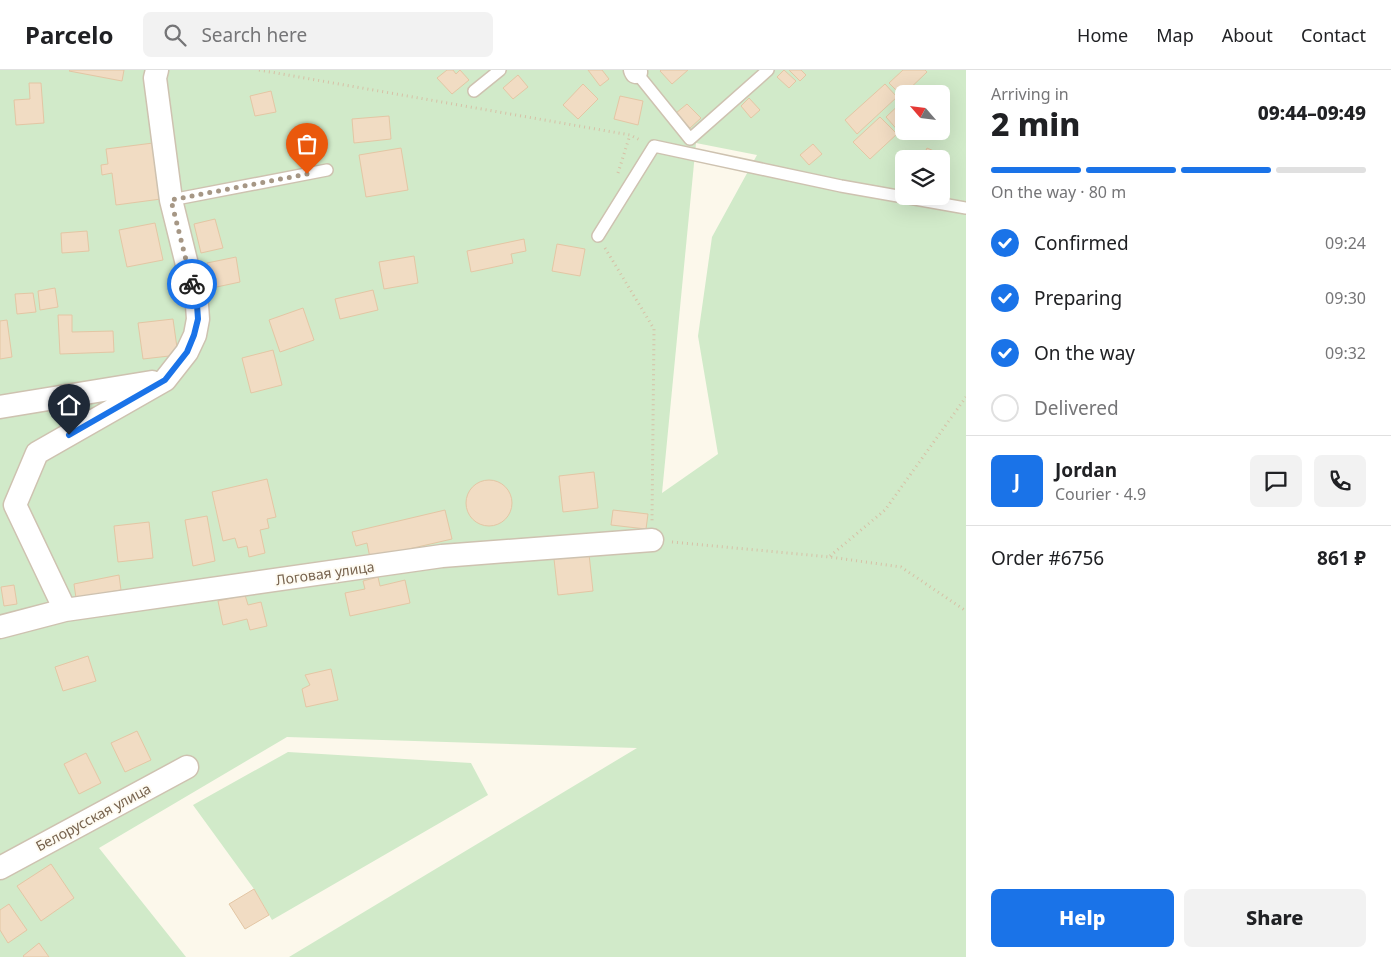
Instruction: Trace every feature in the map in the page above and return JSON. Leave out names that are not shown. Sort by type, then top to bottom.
[{"type":"street","points":[[65,610],[15,505],[34,462],[38,454],[165,380],[187,352],[198,319],[197,305],[171,200],[155,73]]},
{"type":"street","points":[[0,407],[165,380]]},
{"type":"street","name":"Логовая улица","points":[[0,627],[65,610],[442,556],[652,540]]},
{"type":"street","name":"Белорусская улица","points":[[0,868],[186,766]]},
{"type":"lane","points":[[474,91],[500,70]]},
{"type":"lane","points":[[637,71],[690,138],[768,70]]},
{"type":"lane","points":[[598,236],[654,146],[841,186],[966,208]]},
{"type":"lane","points":[[171,200],[327,170]]},
{"type":"path","points":[[259,70],[630,136],[654,146]]},
{"type":"path","points":[[616,181],[630,136]]},
{"type":"path","points":[[598,236],[654,329],[652,540],[830,557],[901,567],[966,612]]},
{"type":"path","points":[[830,557],[885,510],[966,397]]},
{"type":"green space","points":[[0,70],[966,70],[966,957],[289,957],[637,748],[287,737],[99,848],[186,957],[0,957]],"holes":[[[696,143],[757,155],[712,237],[698,336],[718,454],[662,493]]]},
{"type":"green space","points":[[288,752],[471,763],[488,795],[272,920],[254,889],[193,805]]},
{"type":"building","points":[[70,70],[124,70],[122,81]]},
{"type":"building","points":[[447,70],[453,70],[456,74],[460,70],[469,80],[452,94],[437,78]]},
{"type":"building","points":[[588,70],[602,70],[609,79],[600,86]]},
{"type":"building","points":[[661,70],[688,70],[672,84]]},
{"type":"building","points":[[784,70],[796,81],[789,88],[777,77]]},
{"type":"building","points":[[789,70],[801,70],[806,75],[800,81]]},
{"type":"building","points":[[903,70],[925,70],[927,72],[913,85],[895,85],[895,89],[889,83]]},
{"type":"building","points":[[518,75],[528,87],[513,99],[503,88]]},
{"type":"building","points":[[29,83],[41,83],[44,123],[16,125],[14,100],[30,99]]},
{"type":"building","points":[[583,84],[598,99],[578,119],[563,105]]},
{"type":"building","points":[[885,84],[895,95],[895,99],[857,134],[845,120]]},
{"type":"building","points":[[271,91],[276,112],[255,116],[250,96]]},
{"type":"building","points":[[620,96],[643,101],[638,125],[614,119]]},
{"type":"building","points":[[749,98],[760,110],[751,118],[741,106]]},
{"type":"building","points":[[687,104],[701,118],[690,128],[676,113]]},
{"type":"building","points":[[895,108],[895,127],[886,117]]},
{"type":"building","points":[[389,116],[391,139],[354,143],[352,119]]},
{"type":"building","points":[[880,117],[895,132],[895,136],[870,159],[853,142]]},
{"type":"building","points":[[153,143],[161,199],[116,205],[112,173],[102,175],[101,165],[108,164],[106,149]]},
{"type":"building","points":[[813,144],[822,154],[809,165],[800,155]]},
{"type":"building","points":[[401,148],[408,190],[366,197],[359,155]]},
{"type":"building","points":[[215,219],[223,248],[201,253],[194,224]]},
{"type":"building","points":[[155,223],[163,260],[127,267],[119,230]]},
{"type":"building","points":[[87,231],[89,251],[62,253],[61,233]]},
{"type":"building","points":[[524,239],[526,251],[511,254],[513,263],[471,272],[467,251]]},
{"type":"building","points":[[557,244],[585,249],[580,276],[552,271]]},
{"type":"building","points":[[414,256],[418,283],[384,289],[379,262]]},
{"type":"building","points":[[236,257],[240,282],[212,288],[207,263]]},
{"type":"building","points":[[55,288],[58,307],[40,310],[38,291]]},
{"type":"building","points":[[373,290],[378,310],[340,319],[335,299]]},
{"type":"building","points":[[33,293],[36,312],[17,314],[15,294]]},
{"type":"building","points":[[303,308],[314,340],[280,352],[269,320]]},
{"type":"building","points":[[58,315],[72,315],[72,332],[113,331],[114,352],[60,354]]},
{"type":"building","points":[[173,319],[178,355],[143,359],[138,323]]},
{"type":"building","points":[[7,320],[12,357],[0,359],[0,321]]},
{"type":"building","points":[[273,350],[282,385],[251,393],[242,358]]},
{"type":"building","points":[[594,472],[598,508],[563,512],[559,476]]},
{"type":"building","points":[[267,479],[276,517],[267,519],[269,528],[260,530],[265,553],[249,557],[247,546],[238,548],[235,538],[223,541],[212,492]]},
{"type":"building","points":[[485,480],[493,480],[502,484],[508,490],[512,503],[508,516],[502,522],[493,526],[485,526],[476,522],[470,516],[466,507],[466,499],[470,490],[476,484]]},
{"type":"building","points":[[445,510],[452,539],[370,558],[367,543],[356,546],[352,532]]},
{"type":"building","points":[[613,510],[648,514],[646,529],[611,525]]},
{"type":"building","points":[[207,516],[215,561],[193,566],[185,520]]},
{"type":"building","points":[[149,522],[153,558],[118,562],[114,526]]},
{"type":"building","points":[[589,554],[593,591],[558,595],[554,559]]},
{"type":"building","points":[[119,575],[121,590],[76,598],[74,584]]},
{"type":"building","points":[[378,577],[380,586],[405,580],[410,603],[350,616],[345,593],[365,589],[363,581]]},
{"type":"building","points":[[14,585],[17,604],[4,606],[1,587]]},
{"type":"building","points":[[245,595],[248,605],[261,602],[267,626],[250,630],[247,619],[223,625],[218,601]]},
{"type":"building","points":[[88,656],[96,681],[63,691],[55,667]]},
{"type":"building","points":[[331,669],[338,700],[306,707],[302,689],[310,685],[305,675]]},
{"type":"building","points":[[137,731],[151,760],[125,772],[111,743]]},
{"type":"building","points":[[86,753],[101,783],[79,794],[64,764]]},
{"type":"building","points":[[51,864],[74,898],[41,921],[17,886]]},
{"type":"building","points":[[254,889],[269,915],[245,929],[229,904]]},
{"type":"building","points":[[9,904],[27,930],[8,943],[0,930],[0,910]]},
{"type":"building","points":[[39,943],[49,957],[23,956]]},
{"type":"way so far","points":[[192,284],[171,200],[307,174]]},
{"type":"route","points":[[69,435],[165,380],[187,352],[194,335],[198,319],[192,284]]}]
